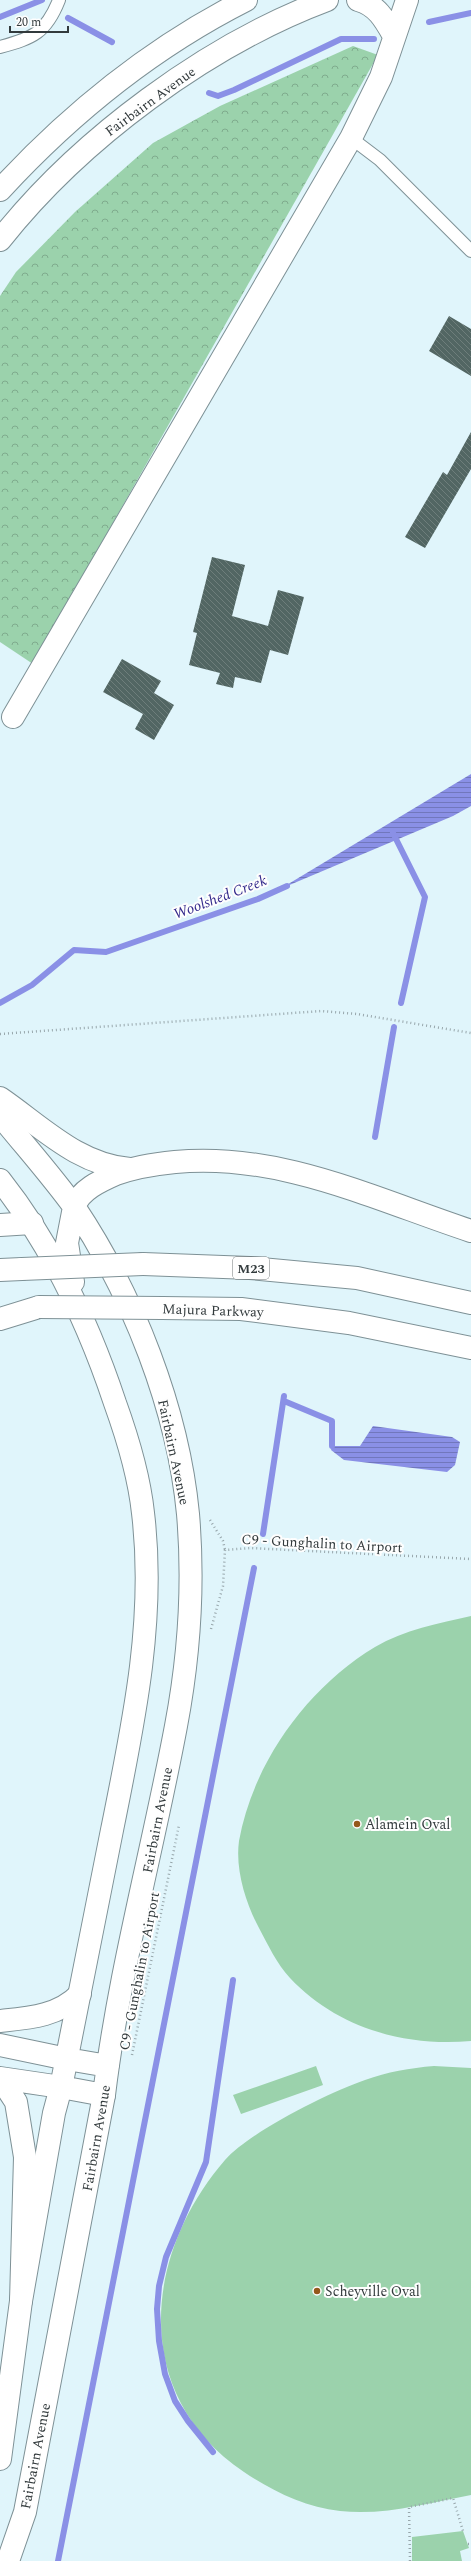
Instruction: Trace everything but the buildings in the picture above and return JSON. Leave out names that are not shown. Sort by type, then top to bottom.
[{"type":"main road","points":[[0,190],[39,148],[109,87],[150,56],[214,16],[246,0]]},
{"type":"main road","name":"Fairbairn Avenue","points":[[0,240],[42,191],[75,158],[127,116],[207,61],[281,20],[327,0]]},
{"type":"main road","points":[[358,0],[367,2],[379,12],[394,36]]},
{"type":"main road","points":[[13,717],[351,138],[381,77],[407,0]]},
{"type":"main road","points":[[0,1098],[50,1135],[86,1158],[106,1166],[130,1169],[205,1160],[261,1164],[333,1183],[471,1231]]},
{"type":"main road","name":"Fairbairn Avenue","points":[[0,1115],[71,1215],[97,1245],[127,1302],[157,1380],[170,1423],[184,1482],[187,1508],[190,1580],[187,1645],[176,1724],[108,2066],[104,2095],[25,2512],[8,2561]]},
{"type":"main road","points":[[77,1302],[67,1243],[71,1215],[87,1190],[108,1178],[130,1169]]},
{"type":"main road","points":[[0,1180],[32,1223],[77,1302],[108,1379],[131,1448],[143,1512],[146,1572],[142,1666],[80,1994],[61,2087],[54,2113],[20,2301],[0,2459]]},
{"type":"main road","points":[[0,1225],[32,1223],[71,1215]]},
{"type":"main road","name":"M23","points":[[0,1270],[144,1264],[250,1268],[357,1278],[471,1303]]},
{"type":"main road","points":[[0,1318],[39,1307]]},
{"type":"main road","name":"Majura Parkway","points":[[0,1309],[39,1307],[241,1309],[349,1322],[471,1348]]},
{"type":"main road","points":[[0,2021],[53,2012],[66,2006],[80,1994]]},
{"type":"main road","points":[[0,2045],[108,2066]]},
{"type":"main road","points":[[1,2078],[104,2095]]},
{"type":"main road","points":[[1,2078],[16,2102],[25,2157],[20,2301]]},
{"type":"lane","points":[[0,48],[29,39],[52,20],[59,0]]},
{"type":"lane","points":[[351,138],[380,160],[471,251]]},
{"type":"path","points":[[0,1034],[320,1011],[357,1014],[471,1033]]},
{"type":"path","name":"C9 - Gunghalin to Airport","points":[[209,1636],[223,1586],[225,1550],[250,1548],[471,1559]]},
{"type":"path","name":"C9 - Gunghalin to Airport","points":[[131,2063],[180,1817]]},
{"type":"path","points":[[410,2561],[409,2507],[453,2498],[463,2531]]},
{"type":"green space","points":[[353,46],[378,55],[33,664],[0,642],[0,296],[16,272],[75,212],[153,143],[220,106]]},
{"type":"green space","name":"Alamein Oval","points":[[471,1616],[471,2041],[421,2041],[397,2037],[373,2030],[351,2021],[329,2010],[290,1978],[273,1954],[254,1919],[246,1898],[240,1875],[238,1852],[239,1841],[246,1812],[270,1756],[287,1730],[306,1706],[327,1684],[350,1664],[386,1641],[422,1628]]},
{"type":"green space","points":[[316,2066],[323,2085],[241,2114],[233,2095]]},
{"type":"green space","name":"Scheyville Oval","points":[[434,2066],[471,2068],[471,2495],[406,2508],[373,2512],[340,2511],[314,2506],[277,2492],[244,2472],[207,2441],[182,2405],[166,2365],[161,2324],[165,2281],[177,2239],[197,2198],[225,2160],[237,2149],[271,2125],[311,2103],[349,2086],[373,2077],[407,2069]]},
{"type":"green space","points":[[463,2531],[469,2548],[460,2551],[462,2561],[412,2561],[412,2537]]},
{"type":"water","points":[[471,774],[471,806],[453,816],[280,889]]},
{"type":"water","points":[[373,1426],[452,1437],[460,1442],[455,1465],[447,1472],[344,1460],[331,1450],[332,1446],[360,1446]]},
{"type":"waterway","points":[[0,17],[42,0]]},
{"type":"waterway","points":[[429,22],[471,13]]},
{"type":"waterway","points":[[68,18],[112,42]]},
{"type":"waterway","points":[[209,93],[218,96],[234,90],[341,39],[374,39]]},
{"type":"waterway","points":[[393,833],[425,897],[401,1003]]},
{"type":"waterway","name":"Woolshed Creek","points":[[0,1003],[32,985],[74,950],[106,952],[258,899],[287,886]]},
{"type":"waterway","points":[[375,1137],[394,1027]]},
{"type":"waterway","points":[[263,1534],[284,1396]]},
{"type":"waterway","points":[[284,1401],[332,1421],[332,1446]]},
{"type":"waterway","points":[[58,2561],[254,1568]]},
{"type":"waterway","points":[[213,2452],[188,2421],[175,2401],[165,2374],[159,2341],[157,2309],[159,2286],[166,2257],[206,2162],[233,1980]]},
{"type":"place","name":"Alamein Oval","points":[[357,1824]]},
{"type":"place","name":"Scheyville Oval","points":[[317,2291]]}]
